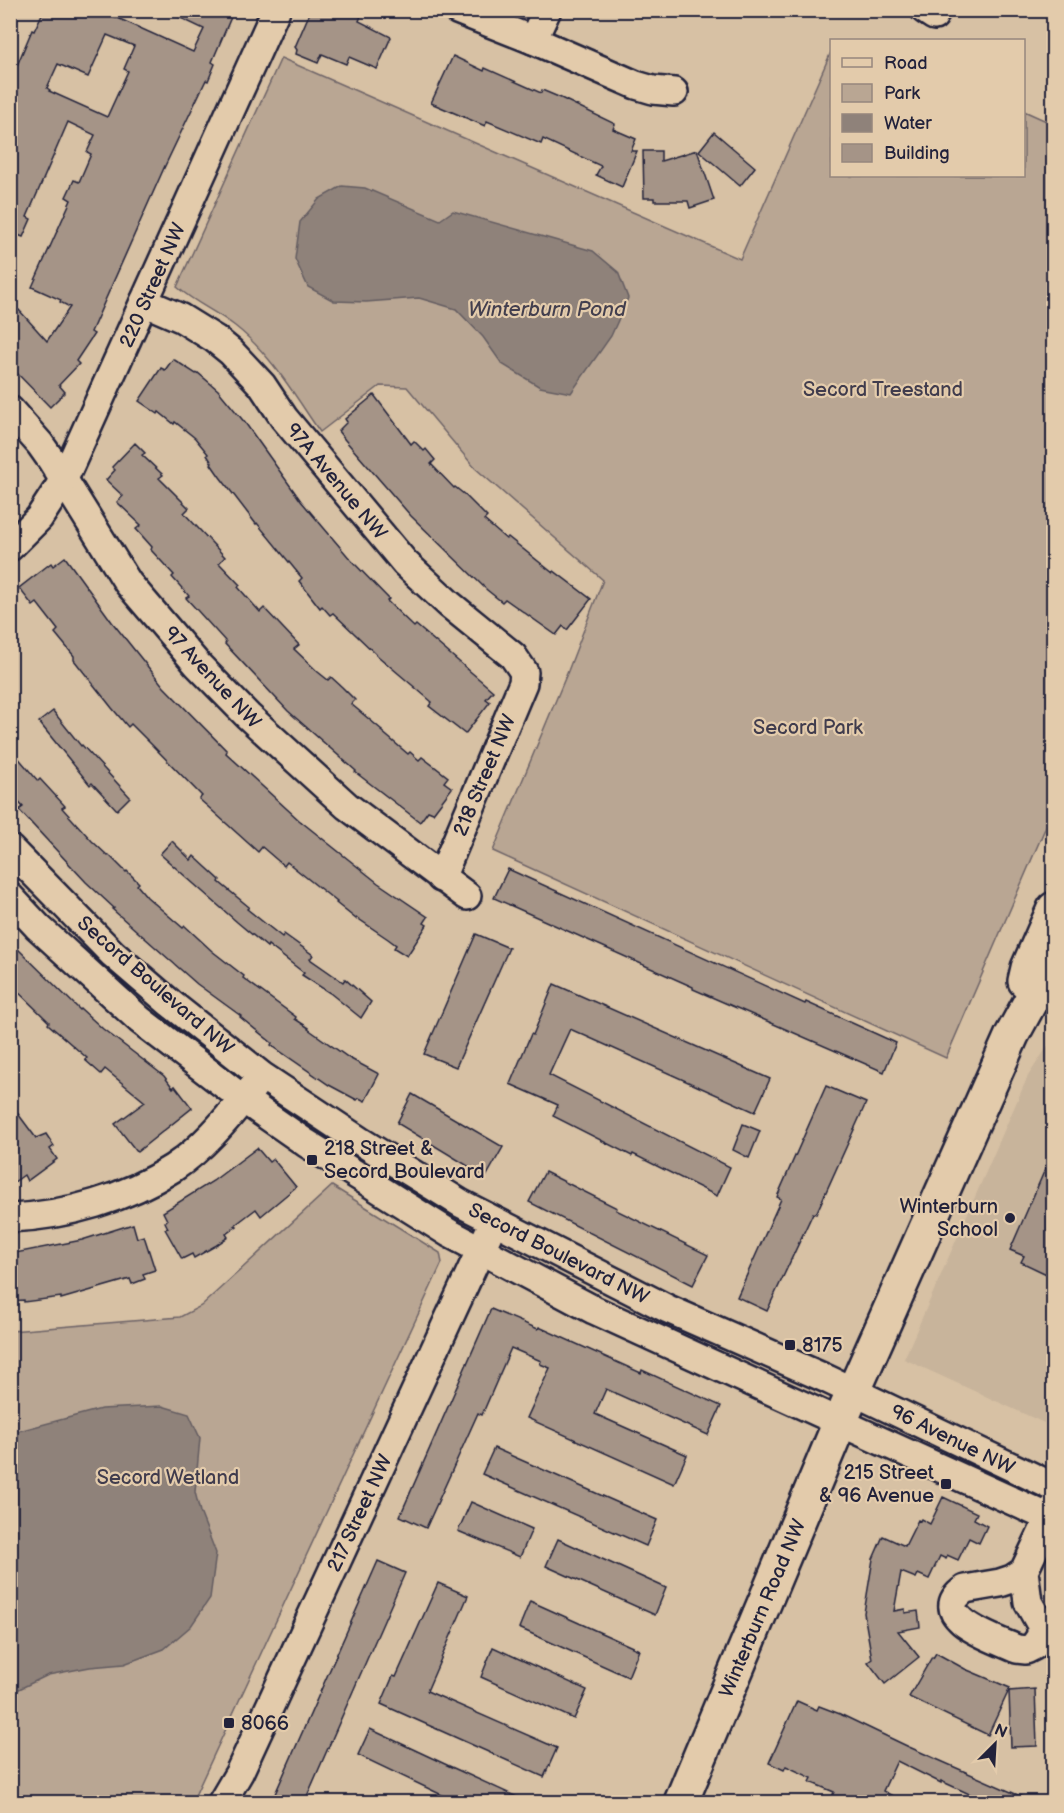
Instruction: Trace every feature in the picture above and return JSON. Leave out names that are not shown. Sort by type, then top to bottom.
[{"type":"main road","name":"Winterburn Road NW","points":[[1019,1019],[1028,968],[1053,909]]},
{"type":"main road","name":"Winterburn Road NW","points":[[681,1803],[840,1422],[1019,1019],[1046,975],[1053,958]]},
{"type":"street","name":"220 Street NW","points":[[10,547],[39,518],[63,481],[276,10]]},
{"type":"street","points":[[457,10],[636,85],[652,90],[674,92]]},
{"type":"street","points":[[533,40],[547,10]]},
{"type":"street","name":"97A Avenue NW","points":[[144,302],[181,318],[231,352],[262,385],[284,418],[405,563],[449,604],[513,656],[524,672]]},
{"type":"street","name":"97 Avenue NW","points":[[10,410],[40,444],[128,584],[197,664],[248,716],[347,806],[467,896]]},
{"type":"street","name":"218 Street NW","points":[[441,878],[523,683],[524,672]]},
{"type":"street","name":"Secord Boulevard NW","points":[[10,849],[113,954],[170,1003],[262,1076],[360,1141],[494,1222],[668,1309],[854,1392]]},
{"type":"street","name":"Secord Boulevard NW","points":[[10,897],[38,927],[140,1020],[243,1100],[348,1170],[449,1233],[594,1310],[840,1422]]},
{"type":"street","points":[[10,1218],[63,1211],[110,1198],[138,1187],[173,1168],[219,1127],[262,1076]]},
{"type":"street","name":"217 Street NW","points":[[222,1803],[239,1773],[494,1222]]},
{"type":"street","name":"96 Avenue NW","points":[[854,1392],[1053,1487]]},
{"type":"street","name":"96 Avenue NW","points":[[840,1422],[1052,1515],[1024,1571]]},
{"type":"shaded area","name":"Winterburn School","points":[[1053,1038],[1053,1427],[904,1359],[1028,1076]]},
{"type":"green space","name":"Secord Park","points":[[830,54],[830,177],[1025,177],[1025,111],[1053,124],[1053,810],[946,1058],[493,851],[603,580],[475,468],[407,387],[380,386],[320,432],[282,376],[260,349],[235,326],[177,287],[281,58],[740,259]]},
{"type":"green space","name":"Secord Wetland","points":[[332,1186],[440,1253],[442,1263],[192,1802],[11,1802],[11,1331],[180,1317],[201,1306]]},
{"type":"water","name":"Winterburn Pond","points":[[342,186],[365,188],[440,220],[453,211],[593,251],[618,272],[628,298],[611,336],[571,393],[540,387],[502,364],[483,337],[456,309],[419,298],[366,302],[334,301],[308,287],[295,259],[300,222],[319,199]]},
{"type":"water","points":[[162,1406],[189,1414],[200,1438],[195,1492],[216,1553],[210,1598],[191,1626],[164,1649],[124,1664],[90,1667],[48,1675],[11,1693],[11,1433],[101,1409]]},
{"type":"building","points":[[44,10],[100,10],[193,52],[204,29],[164,10],[234,10],[212,62],[215,64],[208,81],[206,80],[164,168],[91,332],[94,334],[76,361],[79,364],[59,385],[65,392],[50,407],[10,366],[10,317],[19,310],[47,341],[70,307],[60,302],[61,300],[32,287],[71,200],[66,197],[74,180],[79,182],[91,154],[87,152],[95,135],[68,122],[27,217],[31,219],[23,237],[10,232],[10,82],[32,30],[34,31]],"holes":[[[107,35],[134,46],[124,69],[128,71],[107,117],[49,91],[47,88],[58,64],[88,77]]]},
{"type":"building","points":[[311,10],[349,10],[361,16],[359,21],[391,37],[377,69],[349,57],[346,64],[322,54],[318,63],[296,54],[295,47]]},
{"type":"building","points":[[453,56],[484,71],[485,68],[541,93],[542,90],[561,98],[615,124],[613,129],[636,139],[631,151],[637,151],[622,187],[596,175],[601,166],[543,139],[541,144],[487,121],[485,126],[431,103]]},
{"type":"building","points":[[714,132],[755,167],[740,186],[699,151]]},
{"type":"building","points":[[697,150],[714,200],[690,208],[688,201],[654,201],[654,198],[644,198],[643,151],[661,151],[661,161]]},
{"type":"building","points":[[173,359],[196,374],[198,373],[218,390],[246,424],[301,501],[351,560],[389,599],[387,601],[414,627],[416,625],[493,691],[486,699],[490,702],[465,734],[429,706],[432,702],[379,657],[333,613],[330,615],[322,606],[320,608],[299,581],[302,578],[220,477],[211,464],[208,454],[195,438],[175,422],[174,424],[139,401],[161,368],[165,370]]},
{"type":"building","points":[[374,395],[411,444],[414,441],[424,451],[426,449],[435,460],[431,464],[487,517],[484,520],[506,539],[508,537],[553,573],[554,571],[591,599],[567,630],[563,626],[556,635],[505,599],[502,602],[487,590],[411,516],[345,440],[338,431],[347,422],[345,419]]},
{"type":"building","points":[[135,443],[145,453],[142,455],[163,475],[159,478],[189,508],[184,513],[225,557],[219,563],[240,585],[238,587],[260,612],[264,608],[299,645],[294,649],[328,680],[331,677],[342,687],[355,700],[351,704],[408,754],[410,752],[419,760],[422,757],[448,777],[444,782],[452,788],[433,813],[428,811],[420,822],[355,772],[288,711],[225,644],[226,642],[186,598],[189,596],[172,577],[174,575],[151,550],[152,547],[136,529],[141,525],[117,502],[123,496],[106,480],[115,470],[112,467]]},
{"type":"building","points":[[65,557],[112,622],[164,687],[227,751],[226,753],[299,820],[378,883],[428,917],[424,923],[427,925],[407,956],[394,948],[396,945],[388,939],[356,919],[287,862],[284,866],[262,847],[258,852],[199,799],[202,796],[131,724],[128,727],[74,660],[74,656],[55,633],[58,630],[37,603],[33,606],[19,588],[51,563],[53,566]]},
{"type":"building","points":[[53,711],[81,746],[130,797],[117,810],[92,783],[90,785],[39,722]]},
{"type":"building","points":[[10,748],[38,781],[40,779],[65,806],[62,808],[92,841],[139,883],[137,885],[147,897],[308,1029],[349,1058],[379,1074],[365,1101],[359,1098],[357,1100],[329,1085],[271,1045],[272,1043],[241,1016],[197,984],[112,909],[114,908],[86,882],[19,810],[23,807],[10,793]]},
{"type":"building","points":[[172,841],[191,860],[194,856],[220,880],[219,882],[249,907],[247,909],[282,937],[284,934],[313,955],[310,959],[343,982],[345,979],[371,1002],[361,1018],[330,993],[302,975],[304,973],[268,945],[267,947],[160,854]]},
{"type":"building","points":[[508,869],[896,1043],[884,1072],[693,989],[693,987],[494,898]]},
{"type":"building","points":[[476,934],[509,948],[456,1067],[424,1054]]},
{"type":"building","points":[[18,949],[80,1010],[164,1076],[173,1088],[175,1086],[192,1108],[137,1152],[115,1124],[145,1102],[105,1069],[101,1074],[10,984],[10,956]]},
{"type":"building","points":[[554,984],[770,1079],[755,1112],[570,1029],[549,1075],[730,1167],[717,1196],[553,1116],[558,1105],[510,1084]]},
{"type":"building","points":[[826,1086],[866,1103],[816,1214],[813,1213],[767,1311],[737,1297],[781,1199],[777,1197]]},
{"type":"building","points":[[412,1094],[503,1147],[486,1177],[397,1123]]},
{"type":"building","points":[[10,1103],[36,1138],[46,1134],[54,1146],[50,1149],[57,1159],[27,1181],[24,1175],[10,1185]]},
{"type":"building","points":[[743,1124],[760,1131],[749,1158],[733,1150]]},
{"type":"building","points":[[257,1148],[269,1162],[273,1159],[296,1187],[261,1216],[256,1209],[235,1225],[237,1226],[226,1234],[228,1237],[215,1246],[194,1258],[192,1254],[182,1259],[165,1229],[168,1228],[163,1212],[213,1181]]},
{"type":"building","points":[[1053,1151],[1053,1277],[1021,1262],[1024,1256],[1010,1250]]},
{"type":"building","points":[[545,1172],[708,1255],[693,1285],[529,1202]]},
{"type":"building","points":[[133,1224],[137,1238],[144,1236],[155,1270],[143,1274],[145,1279],[132,1284],[130,1279],[61,1299],[61,1297],[24,1302],[24,1300],[10,1301],[10,1254],[82,1240]]},
{"type":"building","points":[[491,1309],[538,1329],[539,1327],[641,1373],[642,1370],[721,1406],[708,1435],[606,1389],[595,1414],[687,1455],[674,1484],[527,1418],[550,1368],[540,1364],[541,1361],[511,1348],[482,1415],[478,1413],[426,1528],[400,1516]]},
{"type":"building","points":[[494,1448],[657,1520],[646,1546],[482,1474]]},
{"type":"building","points":[[943,1497],[977,1513],[974,1519],[987,1526],[979,1543],[969,1538],[958,1560],[947,1555],[946,1559],[940,1556],[929,1579],[918,1574],[916,1578],[901,1572],[894,1611],[905,1609],[905,1613],[918,1611],[920,1627],[898,1631],[919,1657],[885,1684],[868,1662],[872,1659],[864,1613],[873,1559],[883,1536],[905,1546],[918,1520],[921,1519],[930,1524]]},
{"type":"building","points":[[471,1502],[532,1529],[520,1557],[458,1531]]},
{"type":"building","points":[[558,1539],[666,1588],[655,1615],[546,1566]]},
{"type":"building","points":[[378,1561],[405,1573],[304,1803],[271,1803]]},
{"type":"building","points":[[438,1583],[468,1596],[427,1691],[557,1748],[544,1777],[381,1704],[393,1676],[396,1677]]},
{"type":"building","points":[[530,1601],[639,1650],[628,1677],[519,1628]]},
{"type":"building","points":[[493,1647],[587,1690],[574,1719],[481,1677]]},
{"type":"building","points":[[936,1653],[965,1669],[1010,1688],[988,1735],[909,1697]]},
{"type":"building","points":[[1035,1689],[1037,1746],[1011,1747],[1009,1691]]},
{"type":"building","points":[[797,1701],[817,1710],[819,1706],[840,1714],[1036,1803],[989,1803],[897,1761],[883,1791],[906,1803],[829,1803],[834,1792],[810,1782],[812,1778],[786,1766],[784,1770],[769,1763]]},
{"type":"building","points":[[370,1729],[530,1803],[459,1803],[358,1755]]},
{"type":"place","name":"218 Street & Secord Boulevard","points":[[312,1160]]},
{"type":"place","name":"Winterburn School","points":[[1010,1218]]},
{"type":"place","name":"8175","points":[[790,1345]]},
{"type":"place","name":"215 Street & 96 Avenue","points":[[946,1484]]},
{"type":"place","name":"8066","points":[[229,1723]]},
{"type":"park label","name":"Secord Treestand","points":[[883,389]]}]
